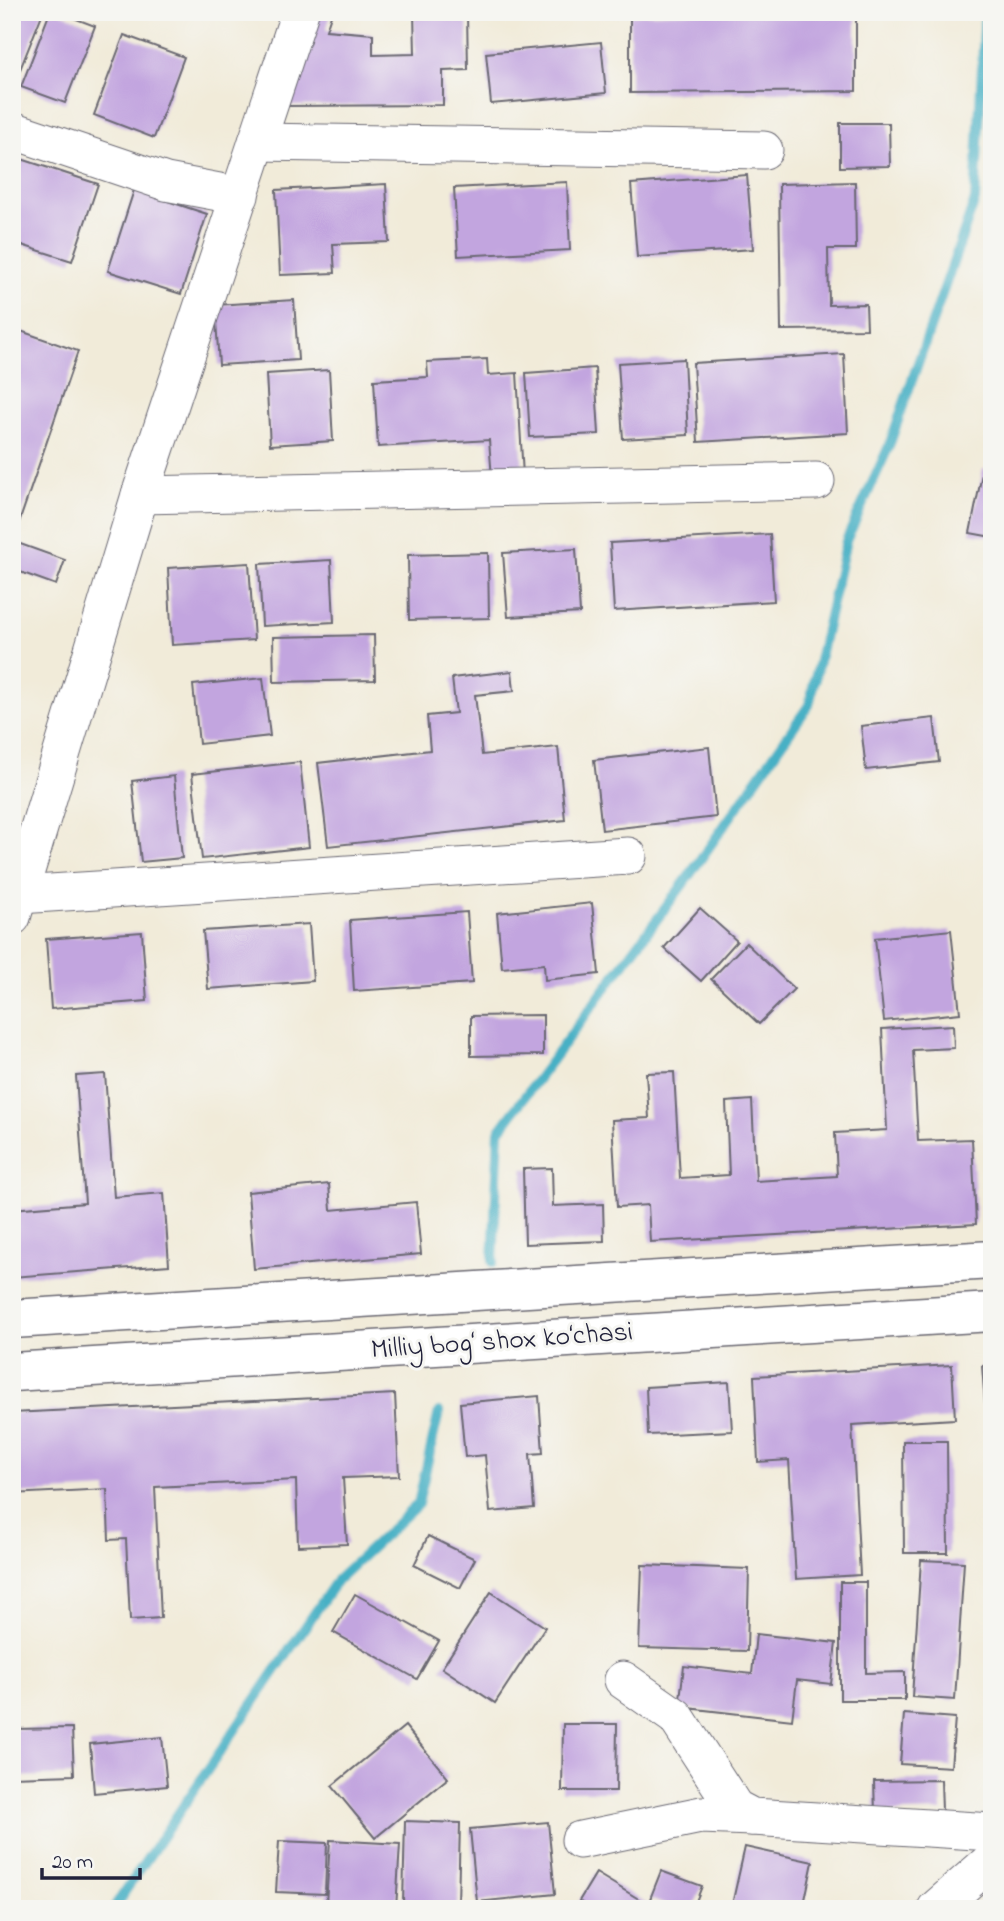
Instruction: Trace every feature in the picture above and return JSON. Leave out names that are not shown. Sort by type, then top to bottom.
[{"type":"main road","name":"Milliy bog‘ shox ko‘chasi","points":[[12,1319],[992,1260]]},
{"type":"main road","points":[[764,1274],[767,1325]]},
{"type":"main road","points":[[273,1304],[277,1356]]},
{"type":"main road","name":"Milliy bog‘ shox ko‘chasi","points":[[12,1372],[992,1312]]},
{"type":"street","points":[[300,12],[140,495],[15,906],[628,856]]},
{"type":"street","points":[[12,130],[166,182],[240,196]]},
{"type":"street","points":[[257,142],[764,150]]},
{"type":"street","points":[[140,495],[816,481]]},
{"type":"street","points":[[623,1680],[676,1717],[735,1808],[752,1817]]},
{"type":"street","points":[[580,1840],[701,1815],[992,1832]]},
{"type":"street","points":[[936,1909],[992,1860]]},
{"type":"building","points":[[12,12],[43,12],[19,72],[12,70]]},
{"type":"building","points":[[50,12],[58,12],[95,26],[65,103],[21,87]]},
{"type":"building","points":[[315,12],[332,12],[326,30],[373,34],[373,55],[415,54],[414,12],[467,12],[468,70],[443,71],[443,105],[286,106]]},
{"type":"building","points":[[856,12],[856,91],[630,93],[630,15]]},
{"type":"building","points":[[124,35],[184,57],[154,138],[94,115]]},
{"type":"building","points":[[601,42],[606,93],[491,104],[486,53]]},
{"type":"building","points":[[840,123],[889,123],[890,166],[840,167]]},
{"type":"building","points":[[12,156],[98,184],[72,261],[12,242]]},
{"type":"building","points":[[747,175],[753,249],[637,257],[631,184]]},
{"type":"building","points":[[567,182],[570,250],[458,256],[454,188]]},
{"type":"building","points":[[855,182],[856,249],[828,249],[829,305],[866,304],[867,329],[781,330],[779,184]]},
{"type":"building","points":[[386,184],[389,242],[333,244],[335,273],[280,275],[276,190]]},
{"type":"building","points":[[134,190],[207,214],[181,294],[108,271]]},
{"type":"building","points":[[294,300],[298,360],[219,365],[215,305]]},
{"type":"building","points":[[12,328],[78,351],[13,540],[12,540]]},
{"type":"building","points":[[844,354],[848,433],[698,442],[693,363]]},
{"type":"building","points":[[487,359],[488,375],[517,373],[523,476],[492,478],[489,440],[378,447],[374,380],[428,377],[427,362]]},
{"type":"building","points":[[684,359],[688,435],[623,439],[618,363]]},
{"type":"building","points":[[595,368],[599,434],[530,437],[526,373]]},
{"type":"building","points":[[329,370],[333,441],[270,445],[266,374]]},
{"type":"building","points":[[983,469],[992,471],[992,537],[970,533]]},
{"type":"building","points":[[770,534],[774,601],[614,611],[610,543]]},
{"type":"building","points":[[12,541],[65,560],[56,585],[12,569]]},
{"type":"building","points":[[576,549],[580,613],[508,617],[503,553]]},
{"type":"building","points":[[488,553],[489,618],[409,620],[408,555]]},
{"type":"building","points":[[331,560],[334,622],[262,626],[259,564]]},
{"type":"building","points":[[249,563],[254,640],[172,645],[168,568]]},
{"type":"building","points":[[374,635],[375,680],[274,682],[273,637]]},
{"type":"building","points":[[512,671],[514,691],[475,695],[482,755],[558,747],[565,820],[328,846],[318,763],[430,750],[427,716],[456,713],[452,678]]},
{"type":"building","points":[[263,678],[270,736],[199,744],[193,685]]},
{"type":"building","points":[[934,718],[939,762],[866,770],[861,726]]},
{"type":"building","points":[[709,747],[716,817],[602,830],[594,760]]},
{"type":"building","points":[[300,762],[309,847],[202,859],[192,774]]},
{"type":"building","points":[[174,776],[182,858],[141,862],[132,781]]},
{"type":"building","points":[[592,903],[599,974],[545,980],[544,964],[502,968],[497,913]]},
{"type":"building","points":[[700,908],[737,941],[701,981],[664,948]]},
{"type":"building","points":[[467,912],[472,983],[354,991],[350,920]]},
{"type":"building","points":[[309,924],[313,981],[208,989],[203,931]]},
{"type":"building","points":[[951,930],[960,1013],[884,1021],[875,938]]},
{"type":"building","points":[[142,932],[147,1001],[51,1009],[46,939]]},
{"type":"building","points":[[746,943],[794,989],[759,1024],[711,979]]},
{"type":"building","points":[[543,1015],[543,1055],[471,1056],[471,1016]]},
{"type":"building","points":[[953,1025],[954,1048],[913,1050],[918,1141],[972,1139],[976,1224],[650,1242],[648,1205],[617,1207],[612,1120],[649,1118],[646,1073],[674,1072],[680,1178],[729,1175],[726,1102],[752,1100],[756,1181],[837,1176],[835,1133],[887,1130],[882,1029]]},
{"type":"building","points":[[105,1074],[114,1197],[164,1193],[169,1265],[12,1277],[12,1209],[85,1203],[76,1076]]},
{"type":"building","points":[[552,1168],[553,1206],[603,1204],[604,1241],[525,1244],[523,1169]]},
{"type":"building","points":[[329,1184],[331,1210],[416,1202],[421,1254],[254,1269],[248,1192]]},
{"type":"building","points":[[952,1365],[955,1419],[852,1425],[860,1575],[796,1579],[789,1460],[758,1462],[754,1376]]},
{"type":"building","points":[[992,1365],[992,1416],[986,1416],[982,1366]]},
{"type":"building","points":[[729,1382],[732,1431],[648,1435],[646,1387]]},
{"type":"building","points":[[395,1394],[399,1476],[343,1478],[347,1544],[298,1546],[296,1480],[155,1487],[161,1618],[130,1620],[126,1539],[109,1540],[107,1489],[12,1494],[12,1413]]},
{"type":"building","points":[[539,1396],[543,1453],[530,1454],[534,1508],[490,1512],[485,1455],[465,1457],[460,1403]]},
{"type":"building","points":[[903,1441],[947,1441],[948,1553],[904,1553]]},
{"type":"building","points":[[428,1536],[475,1559],[460,1588],[414,1565]]},
{"type":"building","points":[[921,1560],[964,1562],[955,1700],[912,1697]]},
{"type":"building","points":[[642,1565],[749,1569],[747,1651],[639,1648]]},
{"type":"building","points":[[840,1582],[866,1582],[866,1673],[905,1672],[905,1700],[840,1700]]},
{"type":"building","points":[[491,1592],[545,1627],[495,1703],[442,1668]]},
{"type":"building","points":[[355,1594],[439,1641],[417,1679],[333,1632]]},
{"type":"building","points":[[756,1634],[836,1643],[831,1684],[797,1680],[792,1720],[679,1707],[684,1666],[752,1674]]},
{"type":"building","points":[[904,1714],[955,1718],[951,1767],[900,1764]]},
{"type":"building","points":[[563,1724],[617,1724],[616,1791],[562,1791]]},
{"type":"building","points":[[405,1726],[448,1778],[375,1838],[332,1786]]},
{"type":"building","points":[[72,1728],[74,1775],[12,1777],[12,1729]]},
{"type":"building","points":[[162,1737],[167,1786],[94,1793],[90,1744]]},
{"type":"building","points":[[941,1780],[942,1811],[875,1813],[874,1781]]},
{"type":"building","points":[[405,1821],[460,1823],[458,1905],[403,1904]]},
{"type":"building","points":[[548,1822],[555,1894],[477,1902],[470,1829]]},
{"type":"building","points":[[330,1840],[400,1844],[396,1909],[326,1905]]},
{"type":"building","points":[[279,1841],[327,1843],[325,1894],[276,1892]]},
{"type":"building","points":[[745,1847],[813,1862],[803,1909],[731,1909]]},
{"type":"building","points":[[661,1871],[702,1886],[693,1909],[676,1909],[650,1899]]},
{"type":"building","points":[[596,1873],[655,1909],[592,1909],[579,1901]]},
{"type":"waterway","points":[[493,1262],[499,1131],[684,883],[809,705],[846,541],[889,446],[975,200],[985,12]]},
{"type":"waterway","points":[[113,1909],[337,1580],[418,1504],[439,1412]]}]
